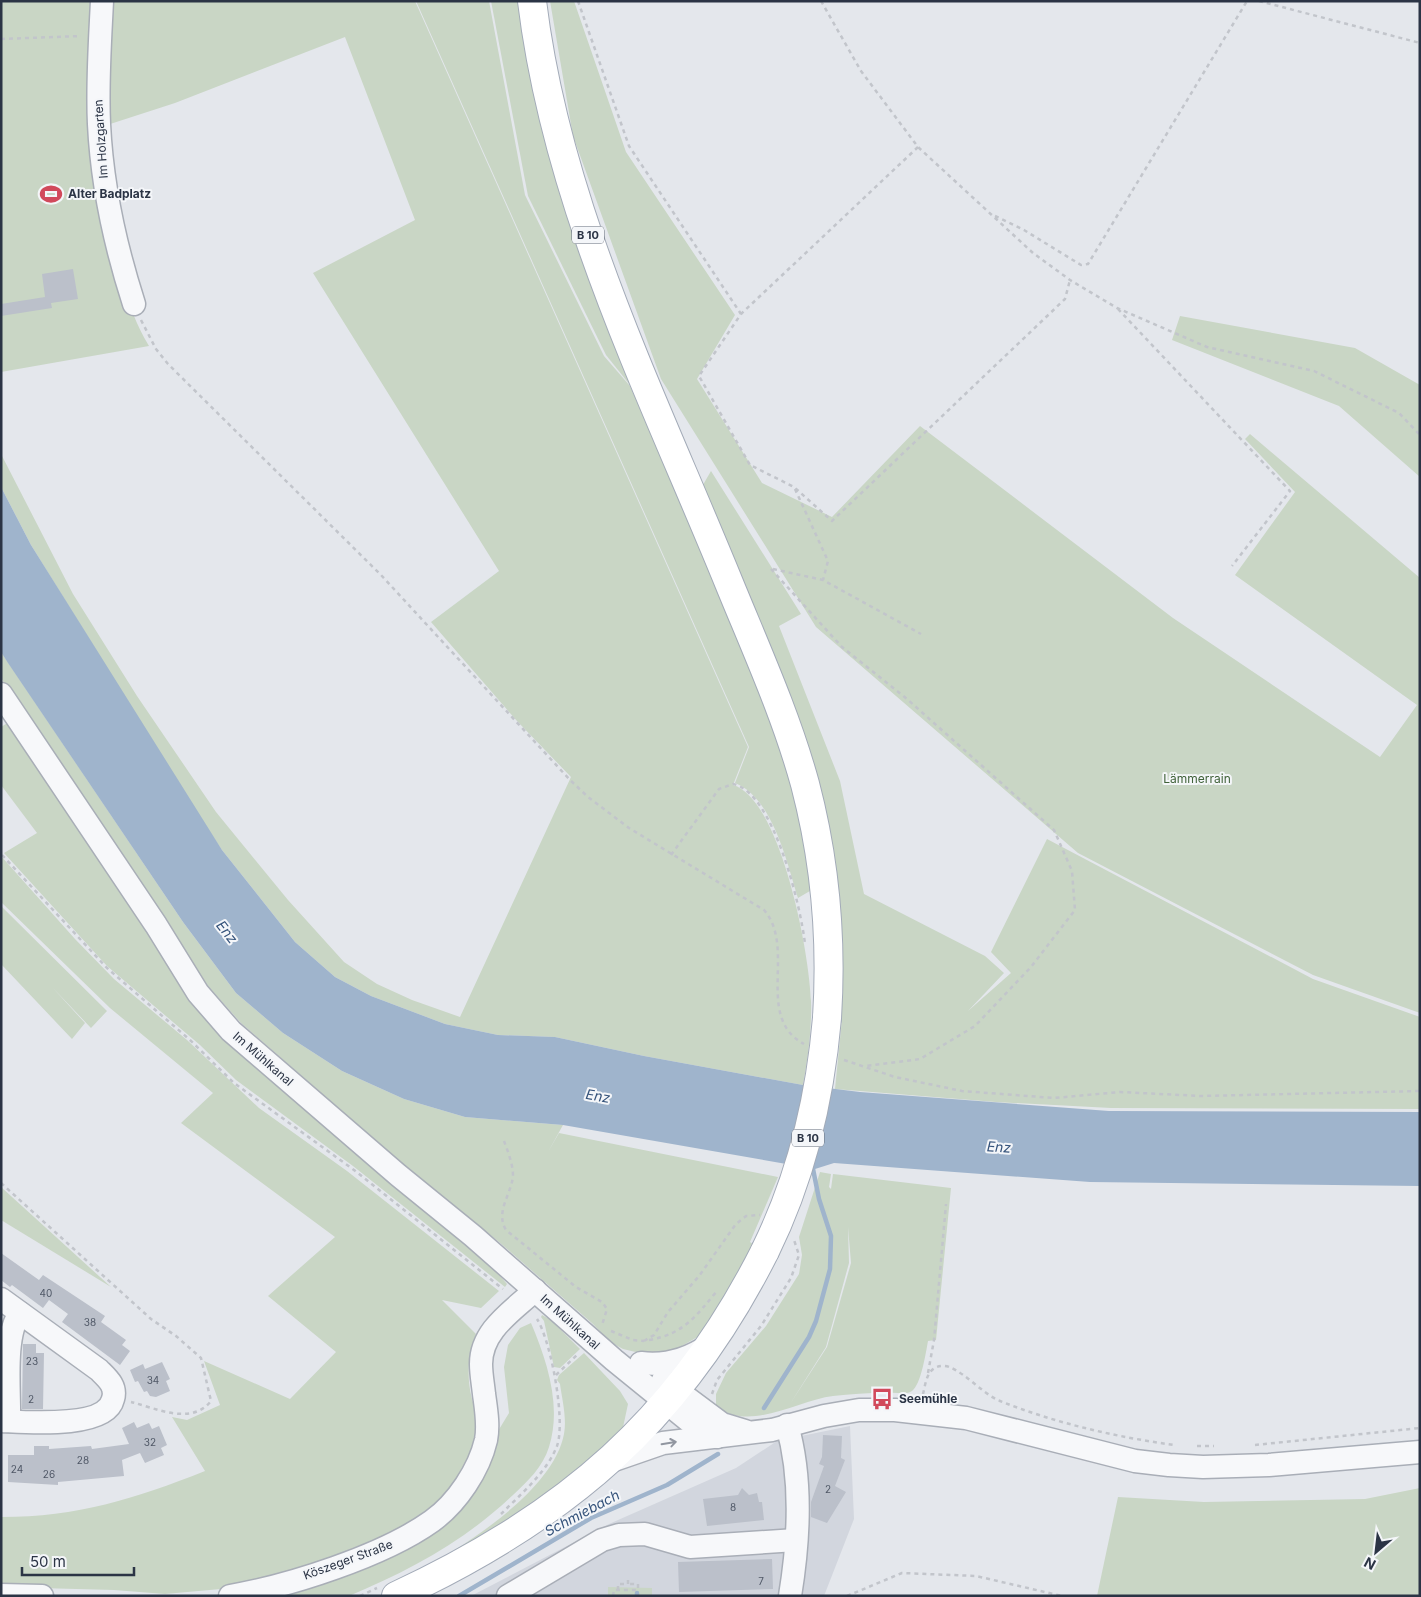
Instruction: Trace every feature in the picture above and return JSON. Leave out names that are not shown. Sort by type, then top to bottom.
[{"type":"main road","name":"B 10","points":[[391,1590],[472,1559],[523,1528],[564,1499],[632,1441],[671,1397],[712,1343],[740,1299],[765,1251],[786,1203],[808,1137],[822,1069],[827,1018],[828,963],[825,899],[819,849],[804,783],[771,687],[620,322],[593,251],[556,130],[532,1]]},
{"type":"street","name":"Im Holzgarten","points":[[102,1],[99,122],[103,177],[118,252],[134,304]]},
{"type":"street","name":"Im Mühlkanal","points":[[1,694],[150,917],[198,993],[231,1031],[528,1297],[641,1363],[671,1397]]},
{"type":"street","name":"Köszeger Straße","points":[[230,1596],[261,1591],[366,1555],[394,1543],[433,1521],[449,1505],[470,1477],[486,1438],[487,1419],[481,1363],[490,1332],[528,1297]]},
{"type":"street","points":[[1,1299],[20,1313],[108,1379],[112,1386],[114,1398],[107,1410],[89,1418],[5,1421],[10,1342],[16,1318],[20,1313]]},
{"type":"street","name":"Im Mühlkanal","points":[[599,1340],[671,1397]]},
{"type":"street","points":[[641,1363],[665,1363],[679,1360],[712,1343]]},
{"type":"street","points":[[671,1397],[722,1424],[770,1429]]},
{"type":"street","points":[[671,1397],[703,1432],[717,1438]]},
{"type":"street","points":[[606,1463],[654,1445],[717,1438],[770,1429],[860,1410],[904,1411],[966,1418],[1135,1461],[1203,1467],[1269,1465],[1420,1452]]},
{"type":"street","points":[[770,1429],[796,1468],[796,1540],[790,1596]]},
{"type":"street","points":[[508,1596],[602,1540],[619,1534],[645,1534],[690,1547],[796,1540]]},
{"type":"street","points":[[1,1595],[42,1596]]},
{"type":"path","points":[[578,1],[629,146],[741,314]]},
{"type":"path","points":[[821,1],[861,72],[918,147],[1033,253],[1070,280],[1117,308],[1207,347],[1314,371],[1400,413],[1420,436]]},
{"type":"path","points":[[991,215],[1024,230],[1081,265],[1088,264],[1247,1]]},
{"type":"path","points":[[1259,1],[1420,43]]},
{"type":"path","points":[[1,39],[100,35]]},
{"type":"path","points":[[918,147],[741,314],[699,376],[750,465],[794,487],[832,521],[1065,299],[1070,280]]},
{"type":"path","points":[[134,304],[145,331],[168,364],[381,575],[550,760],[588,797],[608,813],[671,854],[757,904],[767,914],[776,937],[778,1004],[782,1020],[788,1032],[805,1044]]},
{"type":"path","points":[[1117,308],[1290,491],[1232,566]]},
{"type":"path","points":[[794,487],[828,561],[823,580]]},
{"type":"path","points":[[864,1066],[920,1059],[975,1026],[1031,967],[1075,910],[1072,871],[1054,830],[907,698],[842,647],[771,569],[823,580],[921,634]]},
{"type":"path","points":[[671,854],[719,789],[733,784],[746,790],[760,806],[775,834],[798,899],[806,946]]},
{"type":"path","points":[[2,854],[107,968],[190,1040],[234,1083],[528,1297],[533,1314],[540,1324],[556,1375],[560,1426],[557,1447],[539,1474],[500,1515]]},
{"type":"path","points":[[841,1060],[895,1077],[962,1091],[1054,1098],[1120,1092],[1201,1096],[1420,1091]]},
{"type":"path","points":[[504,1141],[513,1173],[512,1184],[502,1212],[503,1224],[506,1230],[565,1279],[602,1302],[607,1309],[599,1340],[556,1375]]},
{"type":"path","points":[[1,1183],[150,1319],[176,1336],[201,1358],[211,1402],[207,1406],[184,1416],[114,1398]]},
{"type":"path","points":[[922,1402],[934,1340],[946,1204]]},
{"type":"path","points":[[599,1340],[639,1341],[665,1338],[686,1326],[719,1289]]},
{"type":"path","points":[[927,1375],[936,1367],[947,1366],[956,1370],[985,1394],[1018,1408],[1109,1433],[1177,1446]]},
{"type":"path","points":[[1253,1446],[1420,1428]]},
{"type":"path","points":[[1192,1446],[1222,1446]]},
{"type":"path","points":[[847,1596],[902,1573],[976,1576],[1062,1596]]},
{"type":"path","points":[[628,1576],[628,1584]]},
{"type":"path","points":[[613,1596],[614,1590],[618,1590],[638,1590],[638,1584],[618,1584],[618,1590]]},
{"type":"path","points":[[360,1596],[391,1590]]},
{"type":"shaded area","points":[[850,1426],[854,1519],[824,1596],[471,1596],[609,1524],[736,1468],[777,1441]]},
{"type":"green space","points":[[1,1],[415,1],[748,747],[733,785],[750,796],[765,818],[779,847],[799,916],[805,950],[811,1011],[803,1085],[644,1056],[555,1037],[498,1035],[445,1024],[371,996],[335,977],[295,942],[222,850],[195,810],[31,545],[1,487],[1,454],[73,594],[137,696],[216,812],[288,900],[344,962],[377,984],[412,1000],[460,1017],[571,777],[517,721],[431,622],[499,571],[313,273],[415,220],[345,37],[175,103],[104,126],[105,42],[96,41],[96,132],[98,162],[107,220],[124,288],[137,322],[149,346],[1,372]]},
{"type":"green space","points":[[416,1],[489,1],[525,195],[604,356],[630,386],[745,647],[787,759],[815,888],[798,898],[777,833],[769,817],[759,802],[748,791],[735,783],[749,747]]},
{"type":"green space","points":[[491,1],[521,1],[635,384],[630,385],[606,355],[528,196]]},
{"type":"green space","name":"Lämmerrain","points":[[550,1],[574,1],[626,152],[735,315],[697,379],[762,483],[832,517],[920,426],[1173,618],[1380,757],[1417,705],[1235,575],[1295,492],[1245,439],[1250,434],[1420,578],[1420,1013],[1313,975],[1078,853],[816,627],[661,379],[573,136]]},
{"type":"green space","points":[[1180,316],[1355,348],[1420,385],[1420,477],[1339,406],[1172,340]]},
{"type":"green space","points":[[711,471],[801,614],[779,626],[840,781],[864,894],[985,956],[1004,973],[968,1011],[1011,973],[991,952],[1047,839],[1313,979],[1420,1017],[1420,1109],[1111,1108],[996,1102],[835,1089],[842,1019],[841,941],[700,490]]},
{"type":"green space","points":[[1,652],[183,922],[236,993],[283,1033],[342,1071],[404,1099],[465,1117],[563,1125],[548,1152],[559,1133],[778,1177],[750,1242],[757,1247],[701,1335],[673,1351],[644,1354],[623,1349],[610,1342],[593,1324],[499,1242],[407,1168],[241,1023],[208,986],[1,678]]},
{"type":"green space","points":[[9,722],[189,993],[315,1112],[494,1269],[507,1284],[505,1287],[353,1166],[236,1080],[200,1045],[107,966],[4,853],[37,833],[1,785],[1,727]]},
{"type":"green space","points":[[1,856],[75,939],[114,979],[187,1040],[259,1108],[347,1171],[499,1291],[481,1308],[442,1300],[476,1334],[470,1355],[469,1378],[472,1400],[481,1420],[470,1461],[437,1504],[387,1536],[302,1567],[232,1588],[165,1594],[114,1590],[1,1587],[1,1517],[55,1514],[81,1510],[130,1498],[205,1471],[172,1417],[187,1420],[220,1405],[204,1361],[290,1399],[336,1352],[268,1296],[335,1237],[181,1123],[213,1093],[110,1008],[1,902]]},
{"type":"green space","points":[[1,906],[107,1011],[91,1028],[52,987],[85,1023],[72,1039],[1,964]]},
{"type":"green space","points":[[820,1172],[831,1174],[829,1187],[831,1189],[833,1174],[951,1188],[936,1340],[928,1341],[918,1382],[912,1391],[909,1393],[833,1396],[758,1416],[743,1416],[729,1413],[716,1406],[716,1394],[726,1373],[766,1326],[799,1274],[802,1255],[799,1237]],"holes":[[[848,1227],[851,1263],[827,1347],[790,1404],[826,1347],[849,1263]]]},
{"type":"green space","points":[[1,1187],[111,1287],[1,1220]]},
{"type":"green space","points":[[542,1315],[551,1320],[580,1349],[560,1368],[554,1367]]},
{"type":"green space","points":[[531,1323],[551,1384],[554,1416],[553,1431],[543,1461],[524,1485],[476,1526],[436,1553],[393,1576],[349,1596],[264,1596],[398,1550],[495,1436],[509,1413],[504,1367],[508,1345],[520,1328]]},
{"type":"green space","points":[[584,1353],[620,1391],[628,1404],[622,1432],[541,1502],[458,1556],[455,1550],[504,1515],[536,1485],[549,1468],[558,1451],[565,1428],[560,1384],[557,1380],[559,1375]]},
{"type":"green space","points":[[1420,1488],[1420,1596],[1097,1596],[1118,1497],[1204,1502],[1365,1499]]},
{"type":"green space","points":[[608,1587],[652,1588],[652,1596],[608,1596]]},
{"type":"water","name":"Enz","points":[[1,487],[31,545],[222,850],[295,942],[335,977],[371,996],[445,1024],[498,1035],[555,1037],[644,1056],[803,1085],[860,1092],[1109,1111],[1420,1112],[1420,1186],[1090,1182],[834,1163],[815,1169],[563,1125],[465,1117],[404,1099],[342,1071],[283,1033],[236,993],[183,922],[1,652]]},
{"type":"building","points":[[73,269],[78,299],[51,303],[52,308],[1,316],[1,304],[45,297],[42,274]]},
{"type":"building","points":[[1,1253],[39,1280],[43,1275],[105,1316],[101,1322],[126,1340],[122,1345],[130,1351],[120,1365],[62,1322],[68,1314],[49,1300],[43,1308],[12,1285],[10,1287],[1,1280]]},
{"type":"building","points":[[23,1344],[36,1344],[36,1353],[44,1353],[43,1409],[22,1409]]},
{"type":"building","points":[[162,1362],[170,1379],[166,1381],[170,1391],[156,1397],[150,1396],[147,1391],[144,1392],[138,1381],[135,1382],[130,1370],[143,1364],[145,1369]]},
{"type":"building","points":[[134,1422],[137,1428],[149,1423],[152,1429],[159,1426],[167,1445],[161,1448],[164,1455],[145,1463],[140,1453],[122,1460],[124,1476],[58,1482],[58,1485],[8,1482],[8,1455],[34,1455],[34,1446],[49,1446],[49,1449],[91,1446],[92,1449],[129,1444],[122,1428]]},
{"type":"building","points":[[823,1435],[842,1436],[841,1458],[845,1460],[835,1486],[846,1492],[827,1523],[811,1517],[811,1502],[824,1466],[819,1464],[822,1457]]},
{"type":"building","points":[[742,1488],[749,1495],[757,1493],[759,1502],[762,1502],[764,1520],[707,1526],[703,1499],[738,1495]]},
{"type":"building","points":[[772,1559],[773,1589],[679,1592],[678,1562]]},
{"type":"waterway","name":"Schmiebach","points":[[764,1408],[809,1337],[816,1321],[830,1269],[831,1236],[819,1199],[812,1164]]},
{"type":"waterway","name":"Schmiebach","points":[[459,1596],[591,1518],[667,1485],[718,1454]]},
{"type":"place","name":"Alter Badplatz","points":[[51,194]]},
{"type":"place","name":"Seemühle","points":[[882,1399]]}]
